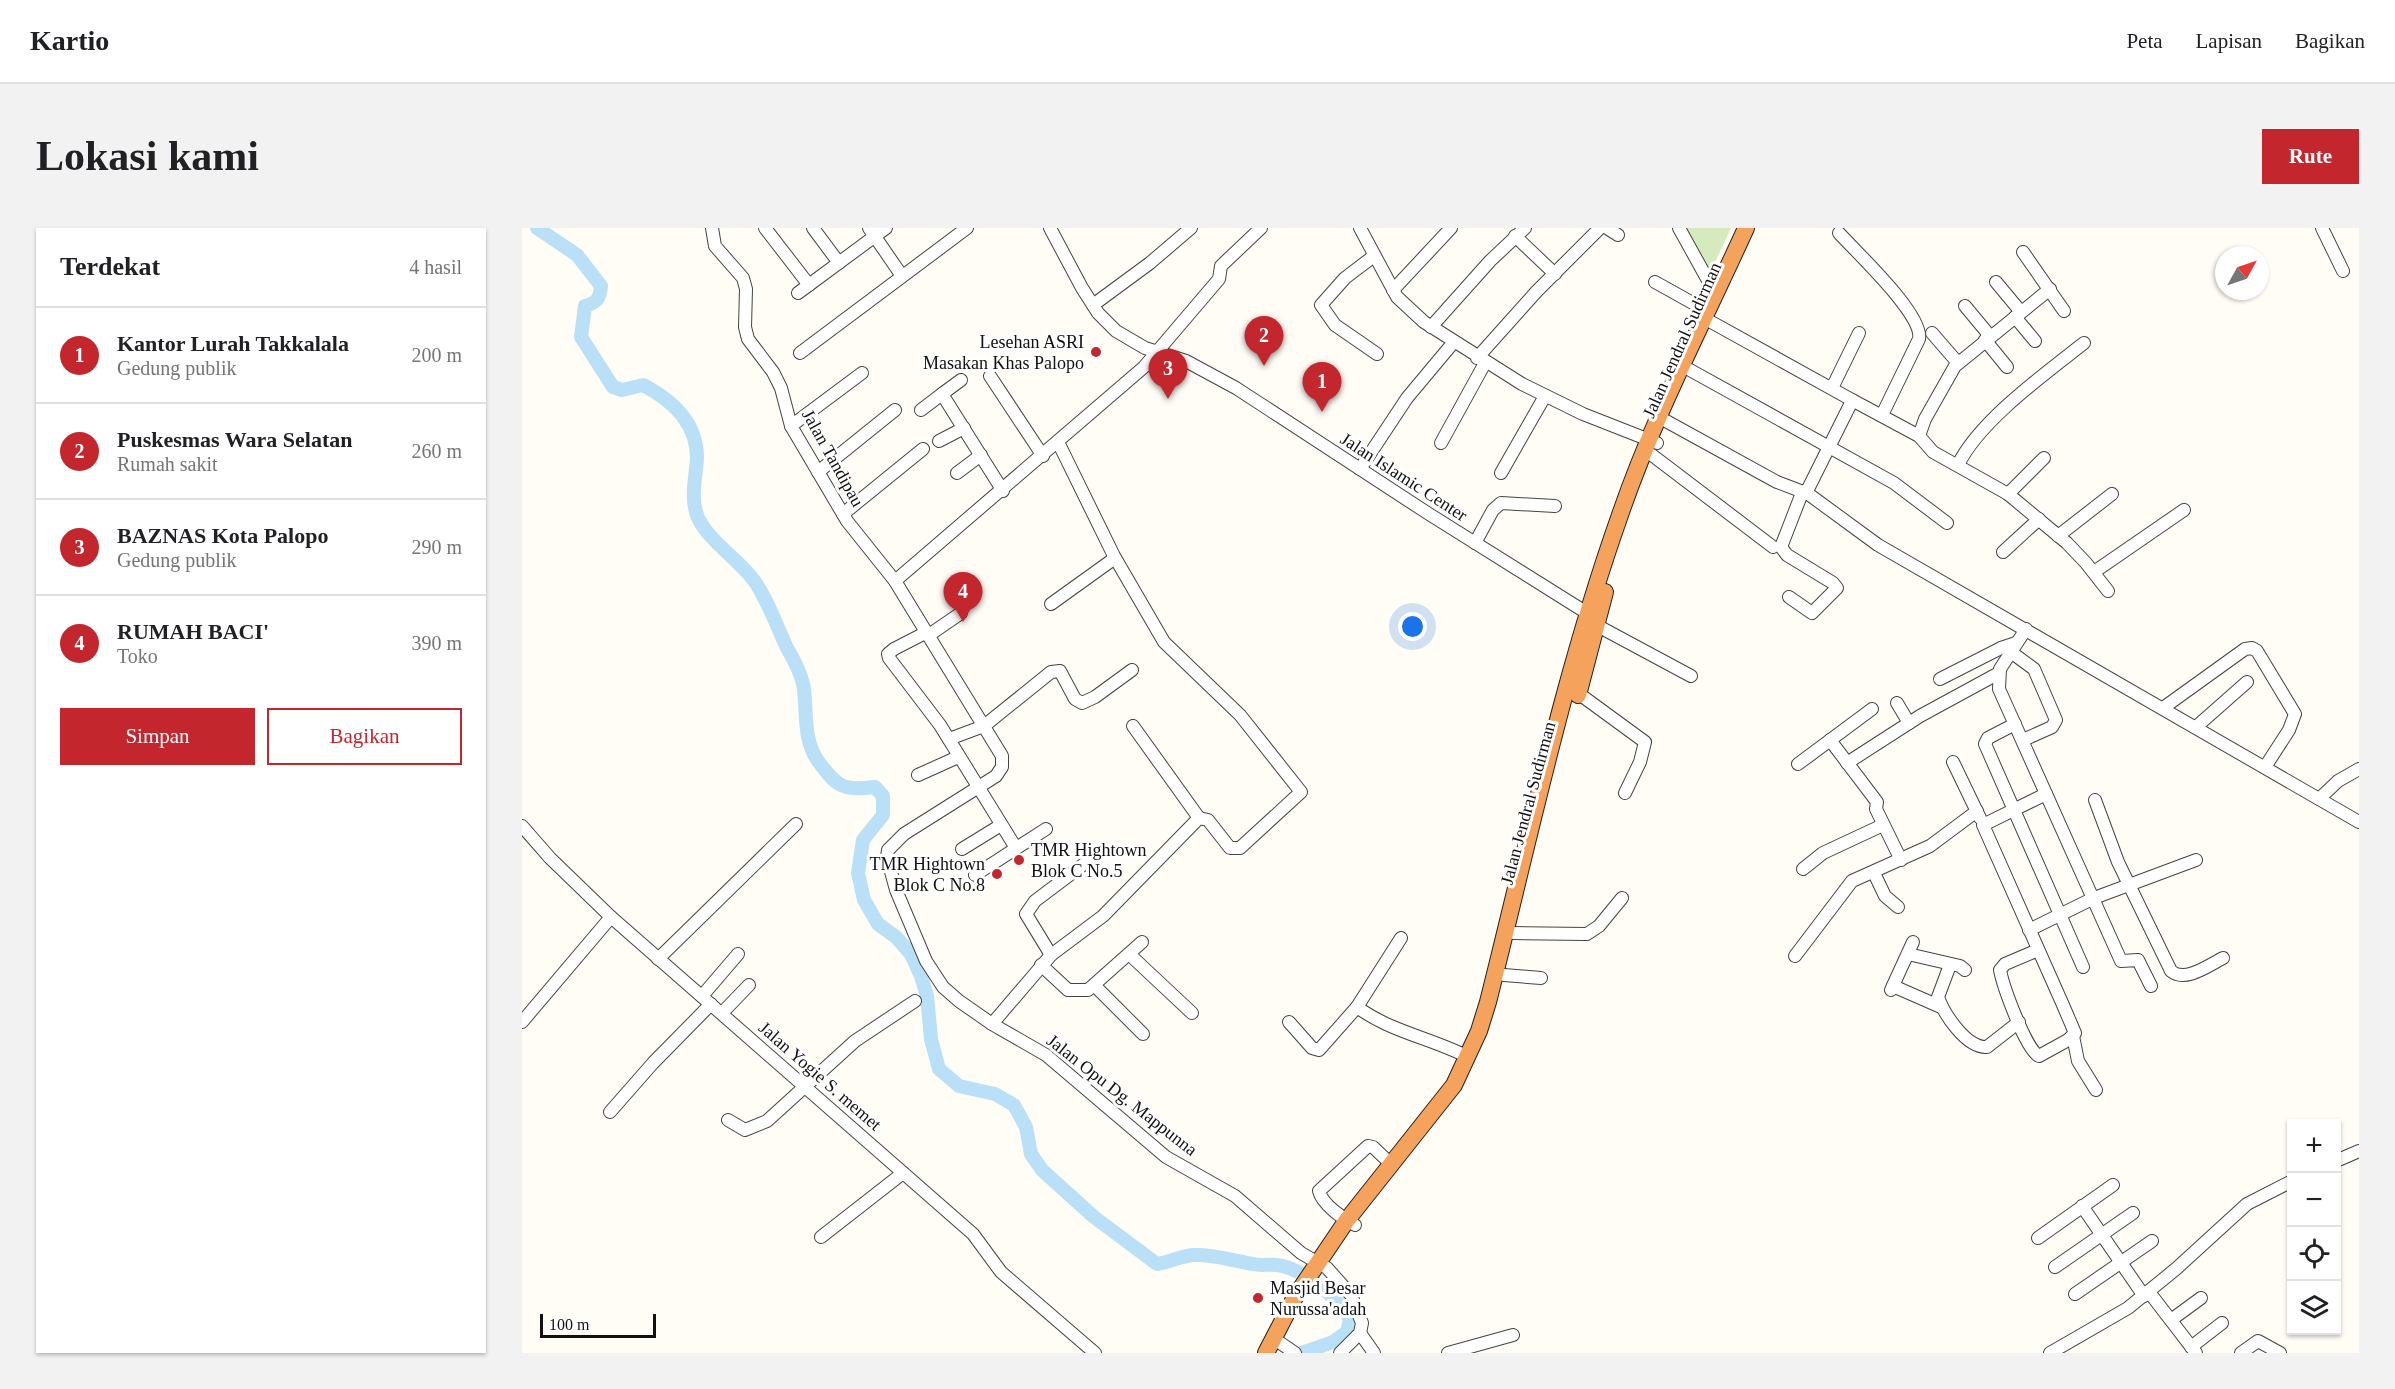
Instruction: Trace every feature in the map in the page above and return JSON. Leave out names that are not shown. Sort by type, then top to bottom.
[{"type":"highway","name":"Jalan Jendral Sudirman","points":[[1653,446],[1689,370],[1715,293],[1746,228]]},
{"type":"highway","name":"Jalan Jendral Sudirman","points":[[1280,1348],[1306,1288],[1392,1165],[1440,1106],[1468,1057],[1488,1002],[1594,619],[1624,528],[1653,446],[1707,317],[1754,228]]},
{"type":"highway","name":"Jalan Jendral Sudirman","points":[[1351,1222],[1454,1099],[1483,1043],[1504,975],[1578,693],[1594,619]]},
{"type":"street","name":"Jalan Tandipau","points":[[712,228],[715,246],[743,278],[747,299],[747,335],[754,349],[773,372],[781,388],[791,426],[843,514],[895,581],[928,633]]},
{"type":"street","points":[[765,228],[809,285]]},
{"type":"street","points":[[813,228],[839,263]]},
{"type":"street","points":[[798,293],[839,263],[872,232],[886,228]]},
{"type":"street","points":[[800,353],[967,228]]},
{"type":"street","name":"Jalan Islamic Center","points":[[1050,228],[1093,305],[1116,331],[1131,341],[1186,361],[1236,388],[1594,619],[1691,676]]},
{"type":"street","points":[[1093,305],[1150,263],[1191,228]]},
{"type":"street","points":[[895,581],[1003,491],[1158,352],[1219,279],[1221,267],[1261,228]]},
{"type":"street","points":[[1393,290],[1451,228]]},
{"type":"street","points":[[1441,443],[1481,361],[1555,273],[1600,228]]},
{"type":"street","points":[[1607,228],[1618,235]]},
{"type":"street","points":[[1679,228],[1715,293]]},
{"type":"street","points":[[2322,228],[2343,271]]},
{"type":"street","points":[[1363,229],[1374,256],[1393,290],[1405,305],[1431,327],[1481,361],[1545,396],[1653,446],[1773,547]]},
{"type":"street","points":[[872,232],[902,276]]},
{"type":"street","points":[[1431,327],[1520,232],[1555,273]]},
{"type":"street","points":[[1839,233],[1900,301],[1920,330],[1919,339],[1882,415]]},
{"type":"street","points":[[2023,252],[2064,311]]},
{"type":"street","points":[[1374,256],[1345,279],[1321,305],[1335,325],[1377,354]]},
{"type":"street","points":[[1655,282],[1707,317],[1919,436],[1933,452],[2008,494],[2058,536],[2094,572],[2108,591]]},
{"type":"street","points":[[1996,282],[2035,341]]},
{"type":"street","points":[[1919,436],[1930,410],[1958,363],[2050,289]]},
{"type":"street","points":[[1965,306],[2007,367]]},
{"type":"street","points":[[1832,388],[1859,333]]},
{"type":"street","points":[[1932,333],[1958,363]]},
{"type":"street","points":[[1360,469],[1407,398],[1453,343]]},
{"type":"street","points":[[1958,465],[1972,441],[1991,420],[2084,343]]},
{"type":"street","points":[[1689,370],[1894,483],[1947,524]]},
{"type":"street","points":[[791,426],[862,373]]},
{"type":"street","points":[[990,376],[1043,456]]},
{"type":"street","points":[[921,410],[961,380]]},
{"type":"street","points":[[942,394],[1003,491]]},
{"type":"street","points":[[1501,473],[1545,396]]},
{"type":"street","points":[[1789,597],[1812,613],[1837,588],[1833,582],[1787,555],[1781,547],[1805,493],[1852,400]]},
{"type":"street","points":[[818,472],[895,410]]},
{"type":"street","points":[[1666,421],[1714,449],[1805,493],[1878,545],[2359,822]]},
{"type":"street","points":[[939,441],[964,428]]},
{"type":"street","points":[[1058,442],[1115,558],[1167,646],[1240,715],[1301,792],[1240,848],[1230,848],[1208,820],[1199,818],[1133,726]]},
{"type":"street","points":[[843,514],[923,449]]},
{"type":"street","points":[[957,473],[981,456]]},
{"type":"street","points":[[2008,494],[2044,458]]},
{"type":"street","points":[[2058,536],[2112,494]]},
{"type":"street","points":[[1475,543],[1492,510],[1501,503],[1555,506]]},
{"type":"street","points":[[2094,572],[2184,510]]},
{"type":"street","points":[[2003,552],[2038,519]]},
{"type":"street","points":[[1052,604],[1115,558]]},
{"type":"street","points":[[961,613],[928,633],[894,649],[888,656],[949,739],[1016,848]]},
{"type":"street","points":[[2026,629],[1999,673],[1999,689],[2120,959],[2138,960],[2151,986]]},
{"type":"street","name":"Jalan Opu Dg. Mappunna","points":[[928,633],[1002,756],[1002,767],[996,776],[897,839],[888,850],[887,857],[896,890],[926,961],[943,987],[992,1024],[1046,1054],[1166,1157],[1244,1202],[1351,1295],[1362,1323],[1360,1333]]},
{"type":"street","points":[[1940,679],[2001,648],[2013,648],[2034,669],[2056,720],[2052,727],[2022,740]]},
{"type":"street","points":[[2163,708],[2245,649],[2252,648],[2257,651],[2295,714],[2289,730],[2265,767]]},
{"type":"street","points":[[949,739],[984,726],[1051,672],[1060,671],[1075,699],[1082,703],[1095,697],[1132,670]]},
{"type":"street","points":[[1847,763],[1909,723],[1999,673]]},
{"type":"street","points":[[2196,728],[2247,682]]},
{"type":"street","points":[[1578,693],[1645,742],[1640,762],[1625,794]]},
{"type":"street","points":[[1897,703],[1909,723]]},
{"type":"street","points":[[1798,764],[1872,709]]},
{"type":"street","points":[[2015,724],[1988,738],[1985,744],[2083,967]]},
{"type":"street","points":[[1830,740],[1877,802],[1876,809],[1901,860]]},
{"type":"street","points":[[918,775],[958,757]]},
{"type":"street","points":[[1953,762],[2073,1027],[2078,1061],[2096,1090]]},
{"type":"street","points":[[2319,799],[2338,782],[2359,769]]},
{"type":"street","points":[[1983,825],[2046,794]]},
{"type":"street","points":[[2095,800],[2129,885],[2171,970],[2179,976],[2194,972],[2223,958]]},
{"type":"street","points":[[1796,956],[1852,881],[1930,846],[1977,811]]},
{"type":"street","points":[[992,1024],[1041,965],[1103,916],[1199,818]]},
{"type":"street","points":[[658,959],[796,824]]},
{"type":"street","points":[[962,849],[1001,825]]},
{"type":"street","points":[[1803,869],[1823,853],[1883,825]]},
{"type":"street","name":"Jalan Yogie S. memet","points":[[522,826],[549,858],[611,917],[973,1234],[1001,1272],[1095,1353]]},
{"type":"street","points":[[975,874],[1046,829]]},
{"type":"street","points":[[1052,955],[1028,921],[1026,914],[1035,901],[1092,858]]},
{"type":"street","points":[[2029,930],[2094,898],[2196,860]]},
{"type":"street","points":[[1874,873],[1885,896],[1898,907]]},
{"type":"street","points":[[1514,933],[1587,934],[1599,926],[1622,898]]},
{"type":"street","points":[[522,1022],[611,917]]},
{"type":"street","points":[[1288,1022],[1312,1048],[1319,1050],[1357,1006],[1401,938]]},
{"type":"street","points":[[1041,965],[1068,990],[1080,991],[1094,985],[1142,942]]},
{"type":"street","points":[[1941,1007],[1892,988],[1910,948],[1965,970]]},
{"type":"street","points":[[2038,950],[2005,964],[2000,970],[2019,1022],[2037,1056],[2073,1036]]},
{"type":"street","points":[[610,1112],[706,1000],[738,954]]},
{"type":"street","points":[[1129,954],[1192,1013]]},
{"type":"street","points":[[1950,965],[1938,997],[1941,1007],[1970,1040],[1983,1047],[1991,1045],[2019,1022]]},
{"type":"street","points":[[1504,975],[1541,978]]},
{"type":"street","points":[[722,1013],[749,985]]},
{"type":"street","points":[[1094,985],[1143,1034]]},
{"type":"street","points":[[728,1120],[745,1130],[760,1125],[777,1113],[803,1086],[868,1030],[915,1001]]},
{"type":"street","points":[[1357,1006],[1373,1019],[1397,1030],[1439,1043],[1468,1057]]},
{"type":"street","points":[[1351,1222],[1320,1196],[1319,1191],[1368,1146],[1373,1147],[1392,1165]]},
{"type":"street","points":[[2341,1159],[2359,1151]]},
{"type":"street","points":[[820,1237],[903,1173]]},
{"type":"street","points":[[2050,1353],[2147,1294],[2247,1204],[2287,1184]]},
{"type":"street","points":[[2038,1238],[2113,1185]]},
{"type":"street","points":[[2082,1206],[2121,1263],[2171,1320],[2193,1350],[2222,1323]]},
{"type":"street","points":[[2055,1267],[2133,1213]]},
{"type":"street","points":[[2075,1294],[2151,1241]]},
{"type":"street","points":[[2171,1320],[2201,1298]]},
{"type":"street","points":[[1340,1353],[1360,1333],[1374,1353]]},
{"type":"street","points":[[1448,1353],[1513,1335]]},
{"type":"street","points":[[2241,1353],[2258,1341],[2280,1353]]},
{"type":"green space","points":[[1685,228],[1731,228],[1709,275]]},
{"type":"waterway","points":[[537,228],[577,255],[601,286],[597,299],[585,306],[581,337],[613,387],[622,390],[643,385],[673,405],[688,423],[696,445],[694,492],[696,512],[705,530],[746,571],[767,602],[802,680],[806,726],[813,753],[836,782],[855,788],[875,787],[883,796],[883,815],[863,840],[858,873],[864,900],[878,924],[896,937],[911,954],[921,976],[927,996],[931,1039],[939,1069],[959,1086],[995,1094],[1014,1105],[1026,1127],[1031,1154],[1042,1170],[1094,1217],[1157,1264],[1189,1256],[1209,1256],[1256,1265],[1287,1267],[1318,1285],[1337,1302],[1350,1319],[1347,1332],[1333,1342],[1301,1353]]},
{"type":"place","name":"Lesehan ASRI Masakan Khas Palopo","points":[[1096,352]]},
{"type":"place","name":"Puskesmas Wara Selatan","points":[[1264,366]]},
{"type":"place","name":"BAZNAS Kota Palopo","points":[[1168,399]]},
{"type":"place","name":"Kantor Lurah Takkalala","points":[[1322,412]]},
{"type":"place","name":"RUMAH BACI'","points":[[963,622]]},
{"type":"place","name":"TMR Hightown Blok C No.5","points":[[1019,860]]},
{"type":"place","name":"TMR Hightown Blok C No.8","points":[[997,874]]},
{"type":"place","name":"Masjid Besar Nurussa'adah","points":[[1258,1298]]}]
